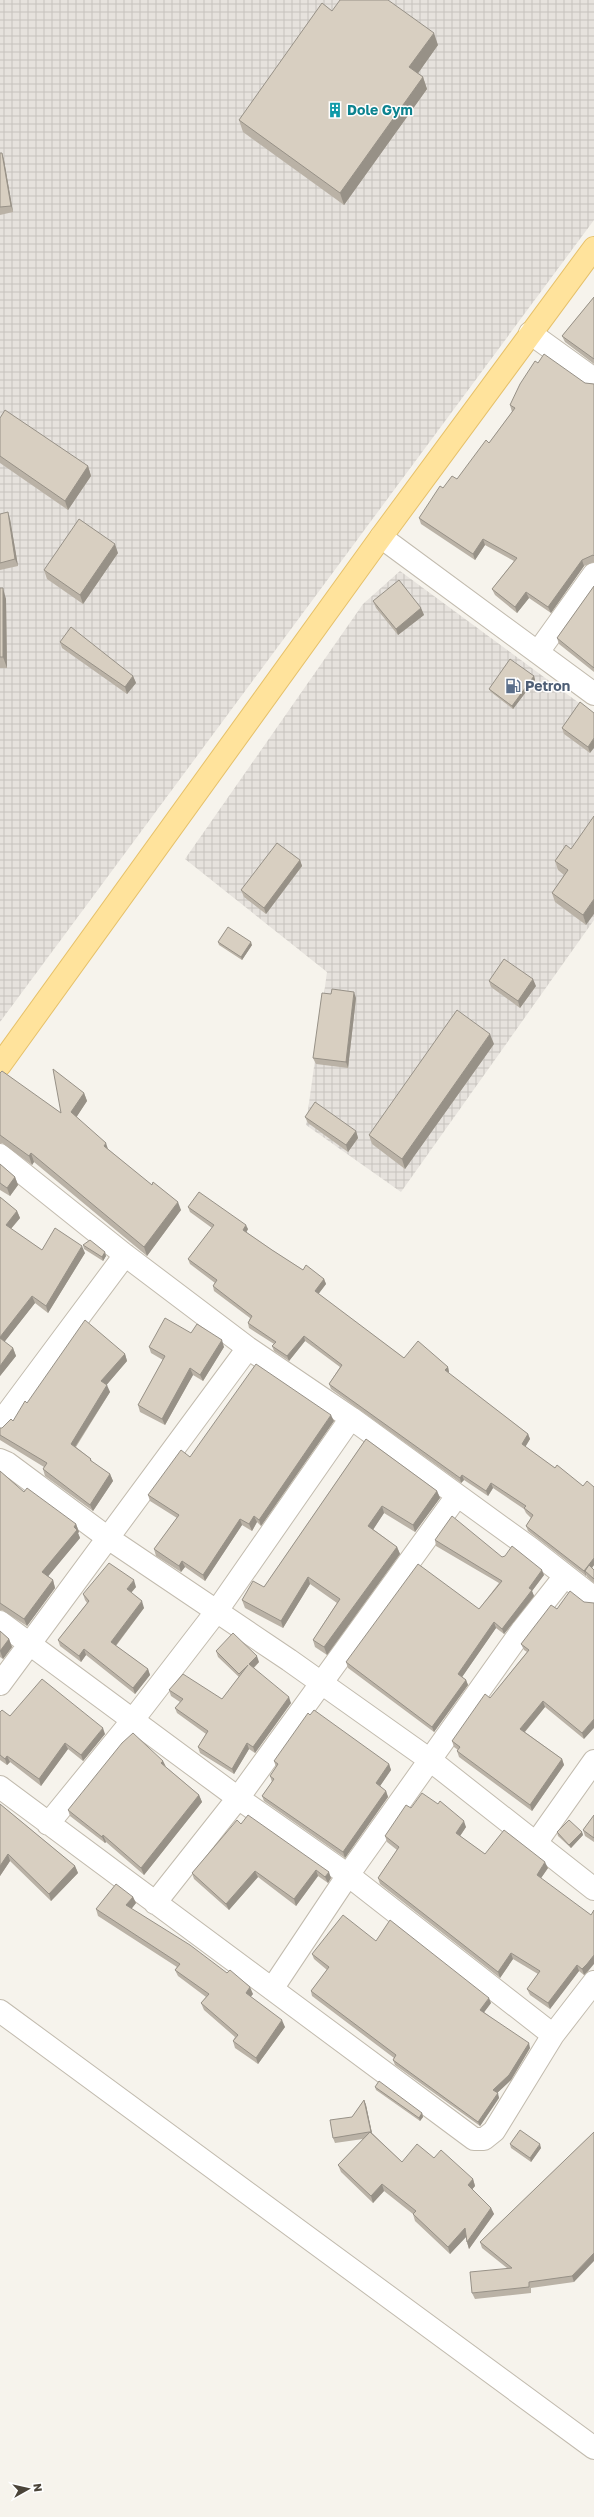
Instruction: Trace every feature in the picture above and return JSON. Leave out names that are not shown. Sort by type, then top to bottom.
[{"type":"main road","points":[[0,1065],[380,537],[594,248]]},
{"type":"street","points":[[530,333],[594,379]]},
{"type":"street","points":[[380,537],[594,694]]},
{"type":"street","points":[[538,652],[594,574]]},
{"type":"street","points":[[0,1155],[125,1255],[248,1348],[351,1418],[594,1598]]},
{"type":"street","points":[[0,1423],[125,1255]]},
{"type":"street","points":[[0,1684],[248,1348]]},
{"type":"street","points":[[48,1824],[132,1720],[216,1612],[351,1418]]},
{"type":"street","points":[[0,1460],[8,1463],[108,1538],[430,1760],[594,1889]]},
{"type":"street","points":[[156,1903],[238,1798],[457,1496]]},
{"type":"street","points":[[272,1989],[348,1875],[523,1629],[565,1576]]},
{"type":"street","points":[[0,1622],[238,1798],[348,1875],[553,2035]]},
{"type":"street","points":[[536,1843],[594,1761]]},
{"type":"street","points":[[0,1787],[474,2139],[484,2139],[494,2131],[553,2035],[594,1982]]},
{"type":"street","points":[[0,2011],[594,2448]]},
{"type":"shaded area","points":[[0,0],[594,0],[594,220],[0,1022]]},
{"type":"shaded area","points":[[400,571],[594,714],[594,920],[401,1192],[306,1125],[327,972],[185,859],[363,604]]},
{"type":"building","name":"Dole Gym","points":[[340,0],[388,0],[434,33],[409,67],[423,77],[340,193],[239,120],[322,3],[332,11]]},
{"type":"building","points":[[0,153],[2,153],[11,206],[0,207]]},
{"type":"building","points":[[594,297],[594,359],[562,336]]},
{"type":"building","points":[[544,354],[585,383],[594,384],[594,556],[593,555],[582,560],[548,607],[526,592],[515,607],[492,589],[517,558],[483,539],[473,554],[419,518],[440,486],[443,488],[452,476],[457,479],[486,440],[489,443],[515,408],[510,405],[520,384],[535,361],[538,363]]},
{"type":"building","points":[[5,410],[88,466],[65,501],[0,456],[0,418]]},
{"type":"building","points":[[8,512],[15,559],[0,563],[0,514]]},
{"type":"building","points":[[79,519],[115,544],[80,595],[44,570]]},
{"type":"building","points":[[399,580],[421,608],[396,629],[373,601]]},
{"type":"building","points":[[594,586],[594,668],[557,638]]},
{"type":"building","points":[[0,588],[3,588],[3,657],[0,657]]},
{"type":"building","points":[[71,627],[133,676],[125,687],[60,642]]},
{"type":"building","name":"Petron","points":[[510,659],[534,676],[512,706],[489,689]]},
{"type":"building","points":[[580,702],[594,713],[594,738],[588,747],[562,728]]},
{"type":"building","points":[[594,816],[594,899],[583,915],[552,893],[568,870],[555,861],[566,845],[571,849]]},
{"type":"building","points":[[277,843],[300,860],[264,908],[241,890]]},
{"type":"building","points":[[228,927],[251,942],[241,957],[218,942]]},
{"type":"building","points":[[504,959],[533,979],[518,1001],[489,981]]},
{"type":"building","points":[[332,989],[354,992],[346,1062],[313,1058],[322,993],[331,994]]},
{"type":"building","points":[[457,1010],[490,1034],[402,1159],[369,1135]]},
{"type":"building","points":[[53,1069],[84,1093],[71,1112],[106,1143],[104,1146],[152,1185],[153,1182],[178,1202],[144,1247],[31,1153],[29,1156],[0,1135],[0,1073],[2,1071],[61,1113]]},
{"type":"building","points":[[315,1102],[356,1131],[346,1145],[305,1117]]},
{"type":"building","points":[[0,1164],[15,1177],[7,1188],[0,1183]]},
{"type":"building","points":[[199,1192],[246,1225],[243,1230],[303,1270],[306,1265],[324,1279],[315,1291],[404,1358],[418,1341],[448,1367],[445,1370],[528,1434],[522,1444],[555,1468],[557,1465],[583,1486],[587,1481],[594,1487],[594,1558],[584,1571],[526,1526],[533,1515],[524,1508],[526,1506],[491,1483],[486,1491],[462,1475],[460,1478],[329,1384],[342,1365],[304,1336],[287,1356],[272,1346],[276,1342],[248,1323],[252,1316],[213,1286],[217,1280],[188,1259],[214,1225],[188,1207]]},
{"type":"building","points":[[0,1197],[17,1211],[6,1225],[42,1250],[55,1228],[82,1246],[46,1306],[32,1296],[0,1337]]},
{"type":"building","points":[[90,1240],[105,1252],[102,1257],[83,1245]]},
{"type":"building","points":[[165,1318],[191,1333],[197,1324],[222,1340],[200,1375],[190,1368],[162,1419],[138,1405],[165,1356],[149,1347]]},
{"type":"building","points":[[85,1320],[125,1354],[101,1381],[107,1385],[71,1444],[110,1474],[90,1505],[43,1469],[47,1463],[0,1435],[0,1428],[2,1428],[11,1419],[13,1421],[25,1401],[27,1403]]},
{"type":"building","points":[[0,1338],[13,1348],[0,1366]]},
{"type":"building","points":[[256,1364],[331,1415],[259,1520],[254,1516],[249,1524],[240,1519],[203,1575],[182,1561],[179,1566],[154,1549],[179,1515],[148,1495],[181,1450],[190,1457]]},
{"type":"building","points":[[366,1439],[437,1491],[413,1525],[382,1506],[368,1526],[397,1547],[324,1647],[313,1640],[340,1599],[308,1577],[281,1621],[242,1600],[253,1581],[264,1587]]},
{"type":"building","points":[[0,1471],[24,1492],[27,1488],[76,1524],[74,1527],[77,1530],[42,1572],[53,1580],[24,1619],[0,1603]]},
{"type":"building","points":[[452,1516],[502,1557],[505,1556],[512,1546],[542,1570],[529,1588],[532,1590],[502,1629],[494,1622],[458,1674],[466,1680],[432,1727],[346,1662],[418,1564],[479,1609],[502,1581],[435,1540]]},
{"type":"building","points":[[109,1563],[134,1580],[127,1589],[142,1601],[111,1642],[148,1669],[133,1688],[84,1649],[79,1656],[58,1640],[89,1601],[83,1594]]},
{"type":"building","points":[[589,1565],[594,1570],[594,1579],[585,1571]]},
{"type":"building","points":[[570,1591],[584,1602],[594,1603],[594,1719],[582,1733],[543,1701],[520,1729],[562,1759],[530,1805],[457,1751],[460,1747],[452,1741],[485,1694],[490,1698],[529,1650],[521,1644],[551,1605],[557,1609]]},
{"type":"building","points":[[0,1631],[9,1639],[0,1651]]},
{"type":"building","points":[[233,1633],[257,1656],[249,1664],[289,1697],[253,1747],[247,1743],[232,1769],[198,1747],[208,1731],[175,1708],[183,1699],[169,1690],[183,1674],[222,1699],[248,1665],[239,1674],[216,1651]]},
{"type":"building","points":[[42,1679],[103,1728],[81,1755],[65,1743],[39,1779],[7,1756],[5,1759],[0,1755],[0,1712],[2,1710],[10,1716]]},
{"type":"building","points":[[314,1710],[389,1764],[376,1783],[386,1791],[343,1852],[262,1796],[274,1779],[270,1776],[278,1764],[274,1761],[308,1713],[310,1715]]},
{"type":"building","points":[[133,1733],[163,1761],[161,1763],[199,1795],[141,1868],[103,1835],[102,1837],[68,1810],[122,1743]]},
{"type":"building","points":[[422,1793],[438,1804],[440,1801],[464,1821],[456,1833],[485,1854],[504,1830],[545,1862],[537,1875],[591,1915],[594,1910],[594,1955],[582,1969],[577,1965],[548,2003],[527,1989],[540,1971],[511,1953],[498,1972],[378,1878],[399,1847],[385,1836],[406,1805],[411,1808]]},
{"type":"building","points":[[0,1804],[75,1866],[49,1894],[8,1854],[0,1866]]},
{"type":"building","points":[[248,1815],[329,1872],[325,1877],[316,1870],[294,1899],[255,1871],[226,1904],[192,1873],[237,1820],[241,1824]]},
{"type":"building","points":[[594,1815],[594,1838],[583,1830]]},
{"type":"building","points":[[569,1820],[582,1832],[569,1845],[557,1832]]},
{"type":"building","points":[[116,1884],[133,1897],[126,1905],[190,1945],[227,1973],[230,1970],[250,1987],[246,1993],[282,2020],[256,2058],[233,2041],[238,2035],[201,2003],[209,1994],[175,1970],[180,1964],[96,1909]]},
{"type":"building","points":[[343,1915],[376,1941],[390,1920],[489,1998],[480,2010],[529,2043],[509,2075],[493,2090],[498,2093],[478,2122],[393,2060],[396,2055],[311,1991],[329,1967],[312,1954]]},
{"type":"building","points":[[379,2081],[422,2113],[419,2118],[375,2087]]},
{"type":"building","points":[[364,2100],[371,2132],[333,2138],[330,2120],[352,2117]]},
{"type":"building","points":[[520,2130],[540,2144],[530,2158],[510,2144]]},
{"type":"building","points":[[370,2132],[402,2162],[417,2144],[434,2158],[441,2150],[473,2179],[468,2185],[491,2208],[467,2242],[465,2228],[448,2247],[413,2214],[416,2211],[382,2184],[371,2196],[338,2165]]},
{"type":"building","points":[[594,2132],[594,2253],[572,2276],[529,2282],[529,2287],[472,2293],[470,2272],[512,2268],[480,2242]]},
{"type":"place","name":"Dole Gym","points":[[335,110]]},
{"type":"place","name":"Petron","points":[[513,686]]}]
